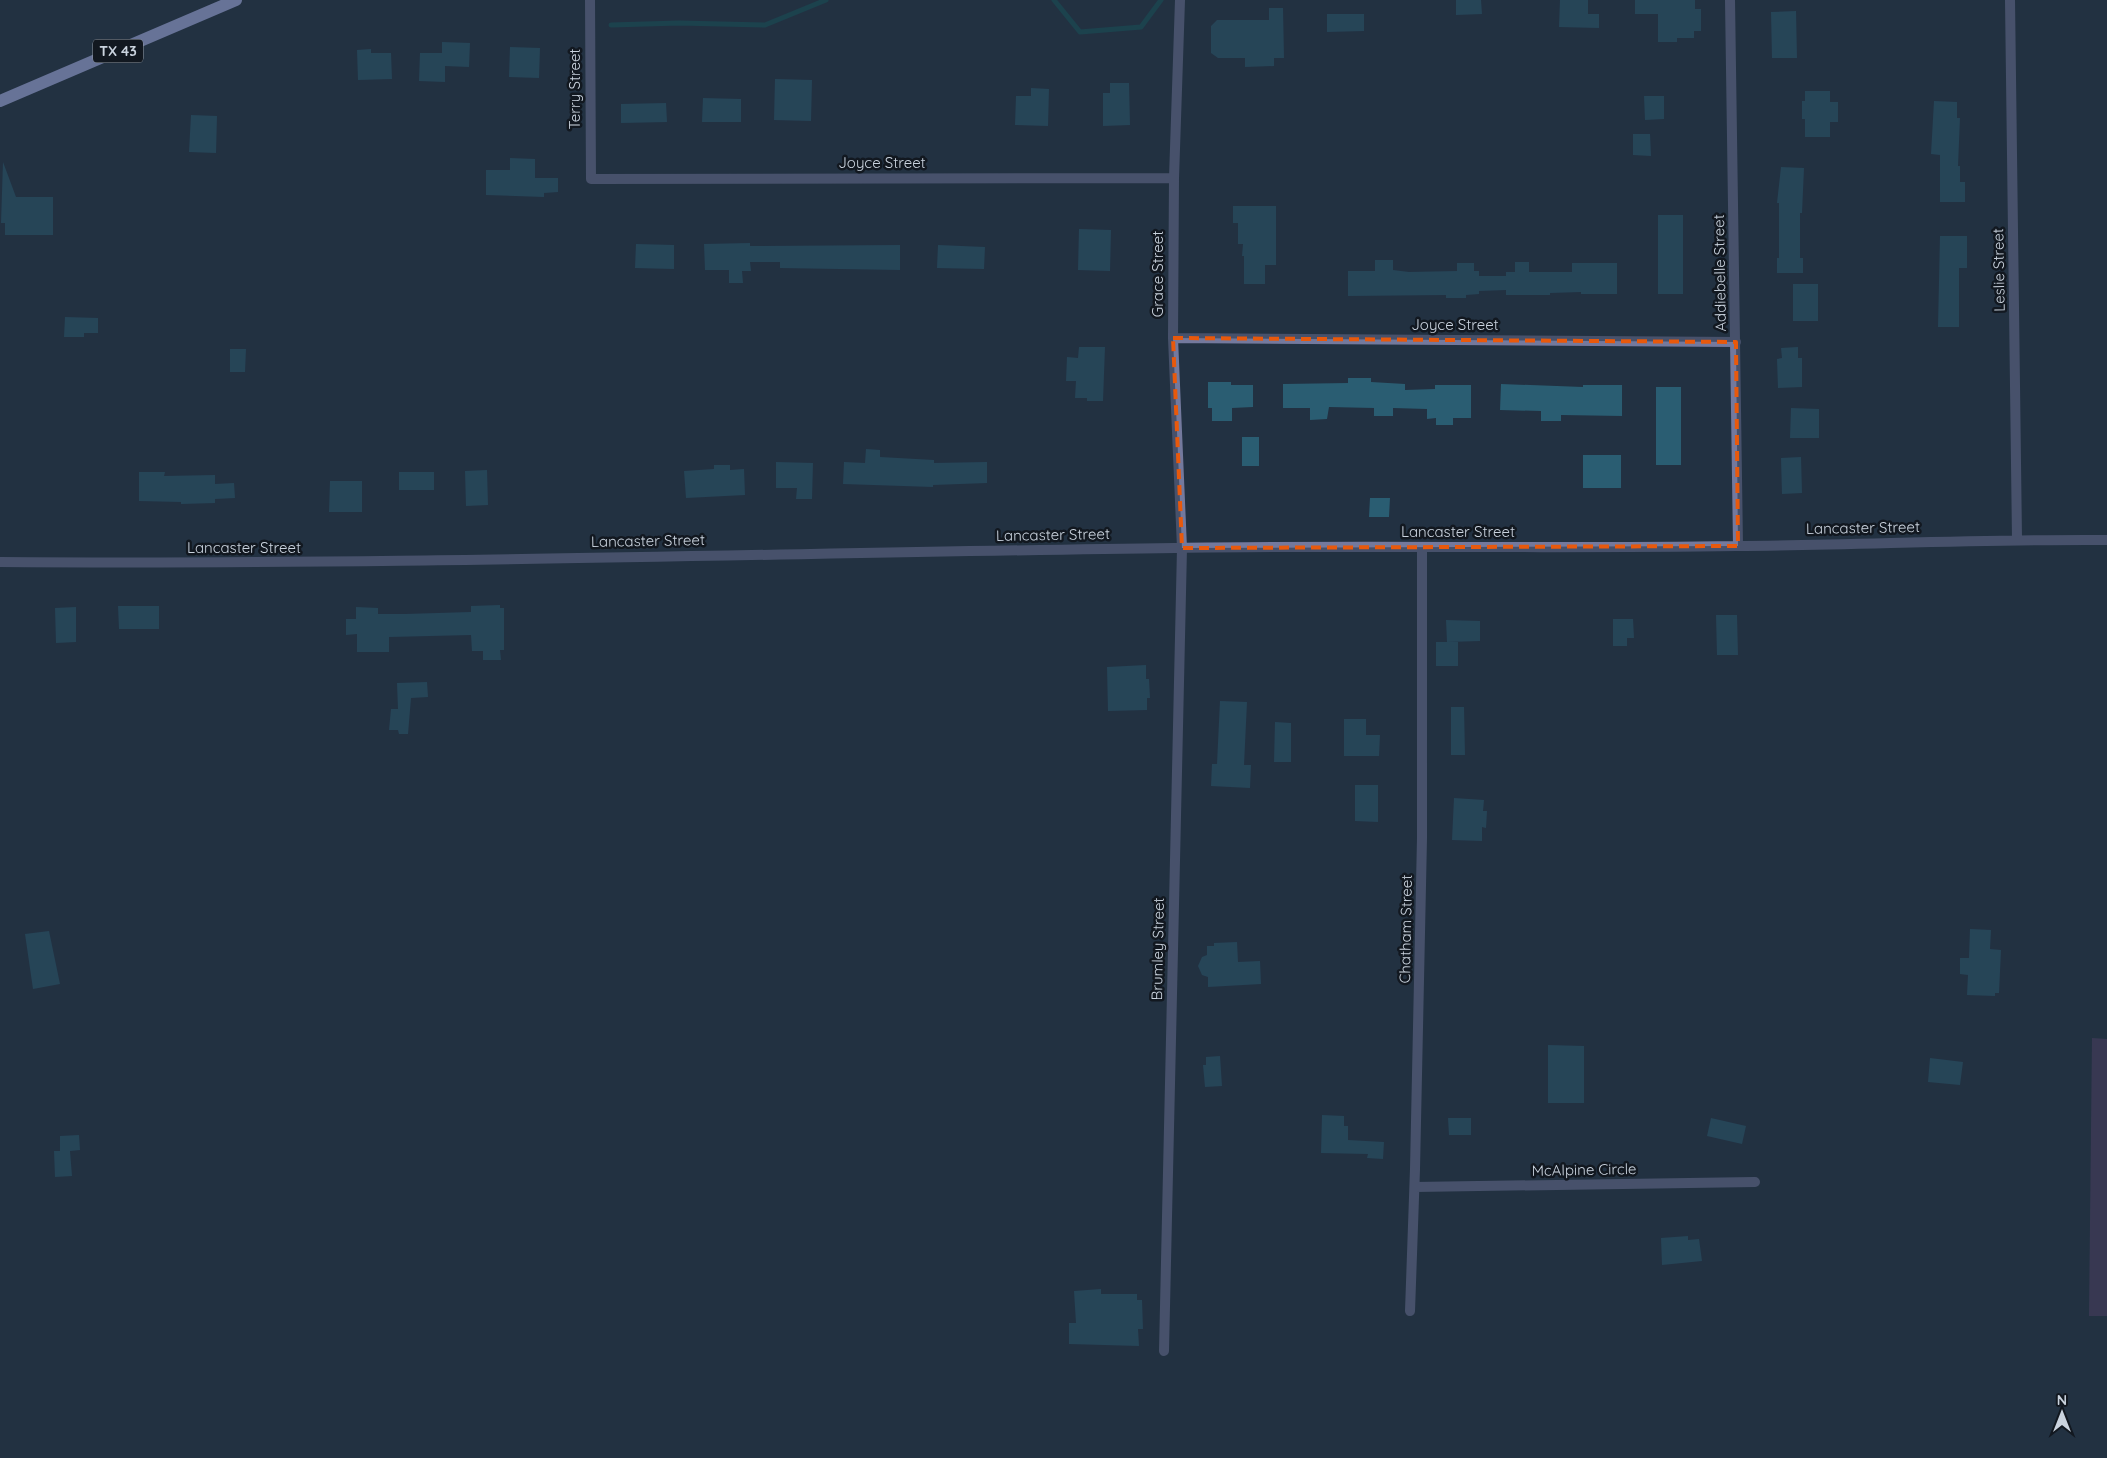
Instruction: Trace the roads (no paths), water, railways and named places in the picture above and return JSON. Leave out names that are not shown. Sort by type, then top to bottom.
[{"type":"main road","name":"TX 43","points":[[0,101],[236,0]]},
{"type":"street","name":"Terry Street","points":[[590,0],[591,179]]},
{"type":"street","name":"Grace Street","points":[[1180,0],[1174,178],[1173,338],[1182,548]]},
{"type":"street","name":"Addiebelle Street","points":[[1730,0],[1738,546]]},
{"type":"street","name":"Leslie Street","points":[[2010,0],[2017,539]]},
{"type":"street","name":"Joyce Street","points":[[591,179],[1174,178]]},
{"type":"street","name":"Joyce Street","points":[[1173,338],[1736,342]]},
{"type":"street","name":"Lancaster Street","points":[[0,562],[351,563],[476,558],[1182,548],[1738,546],[2017,539],[2107,540]]},
{"type":"street","name":"Brumley Street","points":[[1164,1351],[1182,548]]},
{"type":"street","name":"Chatham Street","points":[[1410,1311],[1415,1187],[1422,838],[1422,548]]},
{"type":"street","name":"McAlpine Circle","points":[[1415,1187],[1755,1182]]},
{"type":"waterway","points":[[611,25],[679,23],[765,25],[826,0]]},
{"type":"waterway","points":[[1054,0],[1080,32],[1141,27],[1161,0]]}]
